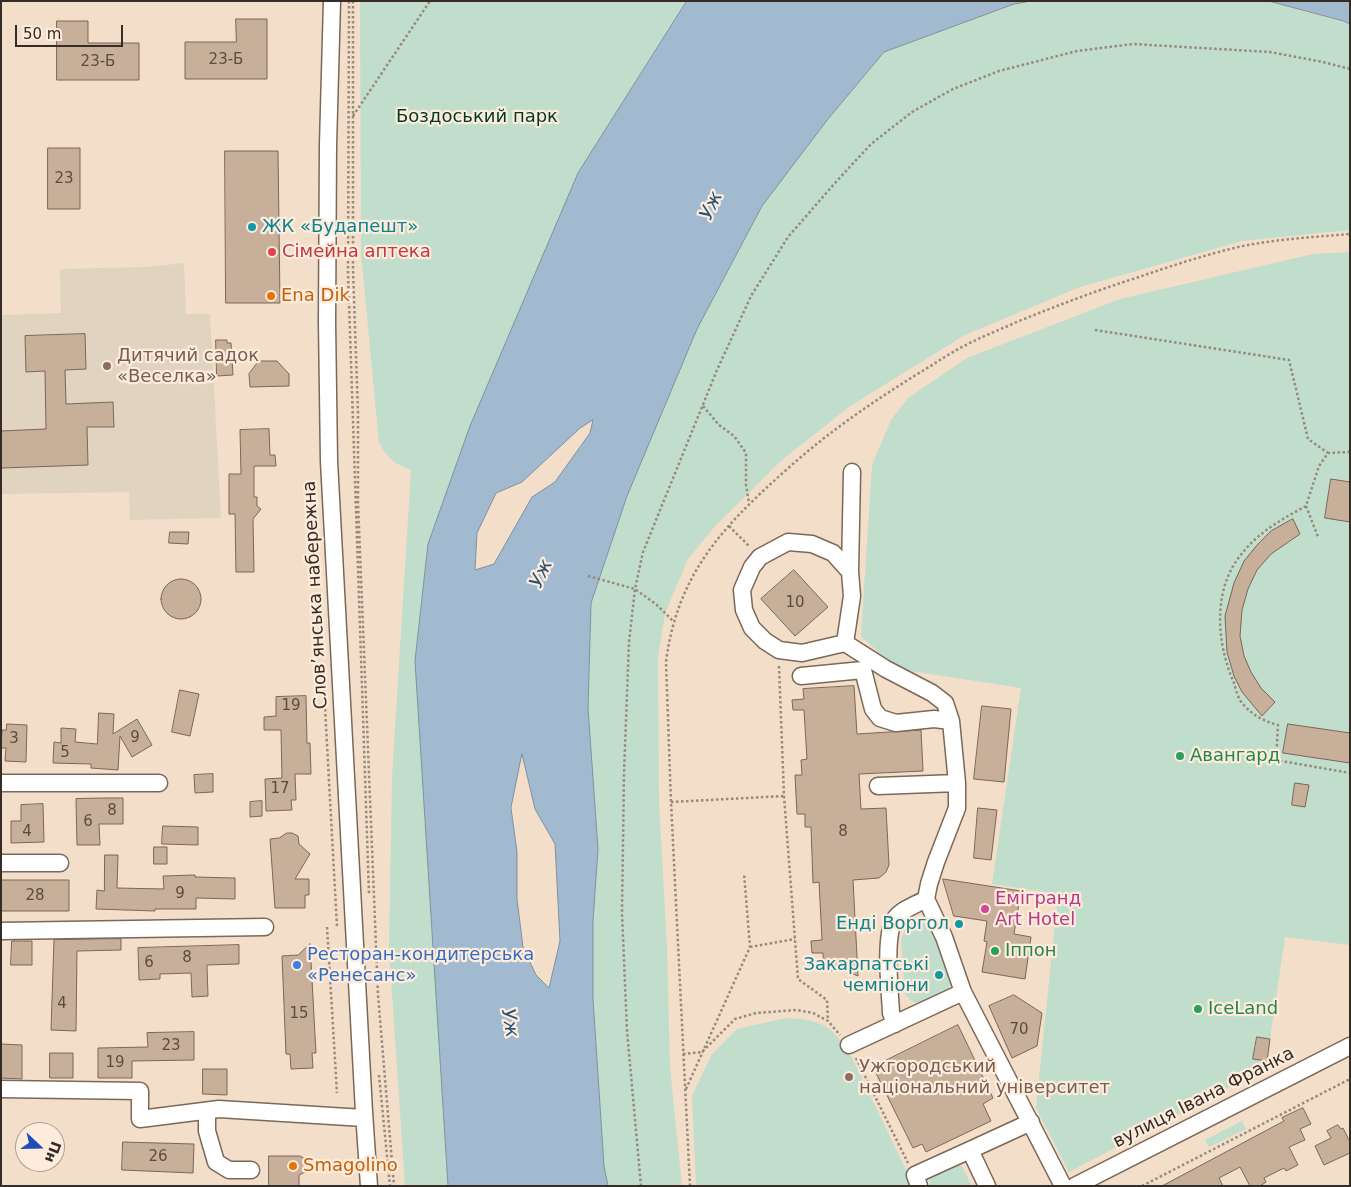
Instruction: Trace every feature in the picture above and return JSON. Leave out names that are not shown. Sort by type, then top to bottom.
[{"type":"street","name":"Словʼянська набережна","points":[[332,1],[328,145],[327,312],[329,461],[369,1186]]},
{"type":"street","points":[[845,643],[852,596],[850,572],[852,472]]},
{"type":"street","points":[[850,572],[833,553],[812,544],[788,542],[760,557],[752,568],[742,590],[744,610],[752,628],[765,642],[779,650],[802,653],[845,643],[886,669],[932,693],[945,703],[951,721],[958,783],[957,808],[934,869],[926,900],[944,937],[963,992],[1064,1186]]},
{"type":"street","points":[[801,676],[863,670],[873,709],[880,718],[896,722],[934,719],[951,721]]},
{"type":"street","points":[[1,783],[159,783]]},
{"type":"street","points":[[878,786],[958,783]]},
{"type":"street","points":[[1,863],[60,863]]},
{"type":"street","points":[[895,1024],[891,1013],[889,936],[895,920],[906,909],[926,900]]},
{"type":"street","points":[[1,931],[265,927]]},
{"type":"street","points":[[849,1045],[963,992]]},
{"type":"street","name":"вулиця Івана Франка","points":[[1076,1186],[1350,1046]]},
{"type":"street","points":[[1,1089],[140,1091],[140,1119],[219,1109],[364,1118]]},
{"type":"street","points":[[207,1111],[207,1131],[216,1162],[229,1170],[251,1170]]},
{"type":"street","points":[[917,1180],[970,1150],[1031,1122]]},
{"type":"street","points":[[970,1150],[987,1186]]},
{"type":"path","points":[[349,1],[348,273],[369,899]]},
{"type":"path","points":[[353,1],[353,270],[362,624],[378,995],[394,1186]]},
{"type":"path","points":[[354,116],[430,1]]},
{"type":"path","points":[[641,1186],[627,1031],[622,914],[624,773],[629,642],[635,589],[643,552],[717,370],[751,296],[788,237],[871,144],[912,112],[953,89],[999,71],[1077,51],[1133,44],[1270,52],[1350,69]]},
{"type":"path","points":[[1095,330],[1289,360],[1308,439],[1328,453],[1350,452]]},
{"type":"path","points":[[703,406],[719,425],[734,436],[746,453],[746,485],[749,503]]},
{"type":"path","points":[[1318,538],[1306,506],[1319,466],[1328,453]]},
{"type":"path","points":[[1306,506],[1269,528],[1239,556],[1227,580],[1221,604],[1223,653],[1242,703],[1259,719],[1278,725],[1276,760],[1350,773]]},
{"type":"path","points":[[729,526],[743,540]]},
{"type":"path","points":[[588,576],[635,589],[658,605],[674,622]]},
{"type":"path","points":[[779,668],[784,796],[798,979],[827,1000],[828,1020]]},
{"type":"path","points":[[324,689],[337,927]]},
{"type":"path","points":[[671,802],[784,796]]},
{"type":"path","points":[[685,1090],[750,947],[744,873]]},
{"type":"path","points":[[327,927],[337,1093]]},
{"type":"path","points":[[750,947],[795,939]]},
{"type":"path","points":[[318,968],[330,968]]},
{"type":"path","points":[[684,1054],[702,1052],[735,1020],[756,1013],[796,1010],[813,1013],[828,1020],[849,1045],[917,1180]]},
{"type":"path","points":[[378,1074],[390,1186]]},
{"type":"path","points":[[1142,1186],[1350,1079]]},
{"type":"shaded area","name":"Дитячий садок «Веселка»","points":[[184,263],[186,314],[210,314],[221,518],[130,520],[129,492],[1,494],[1,315],[61,313],[60,269],[147,267]]},
{"type":"green space","name":"Боздоський парк","points":[[360,1],[687,1],[578,173],[470,426],[428,544],[415,662],[448,1186],[405,1186],[389,949],[392,777],[411,470],[392,460],[379,443],[361,253]]},
{"type":"green space","points":[[1031,1],[1269,1],[1350,24],[1350,230],[1242,241],[1080,287],[965,335],[850,406],[781,461],[716,525],[688,559],[665,613],[658,658],[659,800],[667,948],[670,1067],[682,1186],[608,1186],[604,1166],[593,999],[593,921],[598,849],[588,708],[591,603],[627,496],[697,329],[762,206],[828,119],[884,52],[1015,4]]},
{"type":"green space","name":"Авангард","points":[[1350,252],[1350,945],[1285,937],[1270,1039],[1256,1038],[1254,1059],[1267,1061],[1255,1074],[1069,1172],[1036,1108],[1058,894],[992,884],[1021,688],[897,669],[861,636],[872,465],[891,420],[908,398],[967,358],[1120,299],[1313,254]]},
{"type":"green space","points":[[920,921],[925,923],[935,935],[947,961],[950,979],[946,993],[919,1003],[909,999],[905,994],[901,941],[903,933],[907,928]]},
{"type":"green space","name":"Ужгородський національний університет","points":[[786,1018],[819,1023],[833,1032],[839,1039],[852,1058],[914,1186],[696,1186],[692,1096],[712,1054],[737,1029]]},
{"type":"green space","points":[[1242,1121],[1246,1129],[1209,1147],[1205,1140]]},
{"type":"green space","points":[[960,1163],[972,1186],[930,1186],[929,1176]]},
{"type":"water","name":"Уж","points":[[687,1],[1031,1],[1014,4],[884,52],[828,119],[762,206],[697,329],[627,496],[591,603],[588,708],[598,849],[593,921],[593,999],[604,1166],[608,1186],[448,1186],[415,661],[428,544],[470,426],[578,173]],"holes":[[[593,420],[590,433],[555,482],[532,497],[494,564],[475,570],[477,533],[496,493],[522,482],[579,429]],[[522,754],[535,809],[555,844],[560,941],[549,988],[536,975],[523,947],[517,899],[517,852],[511,808]]]},
{"type":"water","points":[[1269,1],[1350,1],[1350,24],[1343,21]]},
{"type":"building","points":[[236,19],[267,19],[267,79],[185,79],[185,42],[236,42]]},
{"type":"building","points":[[57,21],[88,21],[88,43],[139,43],[139,80],[57,80]]},
{"type":"building","points":[[48,148],[80,148],[80,209],[48,209]]},
{"type":"building","name":"ЖК «Будапешт»","points":[[225,151],[278,151],[280,303],[226,303]]},
{"type":"building","points":[[85,334],[86,369],[65,370],[66,404],[113,402],[114,427],[87,427],[88,465],[1,468],[1,431],[46,429],[45,371],[26,372],[25,336]]},
{"type":"building","points":[[216,340],[227,340],[227,343],[231,343],[233,375],[217,376]]},
{"type":"building","points":[[259,361],[277,361],[289,374],[289,386],[250,387],[249,374]]},
{"type":"building","points":[[269,429],[270,455],[275,455],[276,466],[254,466],[254,497],[257,497],[257,506],[261,509],[253,519],[254,572],[236,572],[235,514],[229,514],[229,474],[241,474],[240,430]]},
{"type":"building","points":[[1331,479],[1350,482],[1350,522],[1325,518]]},
{"type":"building","points":[[1293,519],[1300,534],[1271,554],[1257,570],[1248,589],[1242,610],[1240,636],[1244,656],[1261,688],[1275,702],[1262,716],[1242,692],[1234,676],[1227,652],[1225,616],[1234,583],[1244,561],[1271,531]]},
{"type":"building","points":[[170,532],[189,532],[188,544],[169,543]]},
{"type":"building","points":[[794,570],[828,607],[795,636],[761,599]]},
{"type":"building","points":[[181,579],[195,585],[201,599],[195,613],[181,619],[167,613],[161,599],[167,585]]},
{"type":"building","points":[[854,686],[857,734],[921,730],[923,771],[859,774],[861,809],[886,808],[889,865],[886,872],[879,878],[853,880],[858,976],[843,970],[824,971],[823,953],[812,953],[811,941],[822,940],[819,882],[813,883],[811,827],[805,827],[805,814],[797,814],[795,775],[802,775],[801,760],[807,759],[804,710],[793,710],[792,700],[804,699],[803,689]]},
{"type":"building","points":[[180,690],[199,694],[190,736],[172,732]]},
{"type":"building","points":[[306,696],[307,743],[310,743],[311,774],[295,774],[296,800],[291,800],[292,810],[266,811],[265,779],[282,778],[281,730],[264,730],[264,717],[276,716],[276,697]]},
{"type":"building","points":[[982,706],[1011,709],[1004,782],[974,779]]},
{"type":"building","points":[[99,713],[114,714],[113,734],[137,719],[152,745],[132,757],[120,736],[118,770],[91,768],[91,764],[53,763],[54,742],[61,743],[61,728],[76,729],[75,742],[97,744]]},
{"type":"building","points":[[7,724],[27,725],[26,762],[5,761],[6,748],[1,748],[2,730],[6,730]]},
{"type":"building","points":[[1288,724],[1350,733],[1350,763],[1283,753]]},
{"type":"building","points":[[213,774],[213,792],[195,793],[194,775]]},
{"type":"building","points":[[1295,783],[1309,785],[1305,807],[1292,805]]},
{"type":"building","points":[[123,798],[123,824],[99,824],[100,845],[77,845],[76,799]]},
{"type":"building","points":[[262,801],[262,816],[250,817],[250,802]]},
{"type":"building","points":[[43,804],[44,842],[11,843],[11,821],[21,821],[21,805]]},
{"type":"building","points":[[978,808],[997,810],[991,860],[974,858]]},
{"type":"building","points":[[163,826],[198,827],[198,845],[162,844]]},
{"type":"building","points":[[287,833],[298,836],[299,844],[310,854],[295,879],[309,879],[309,895],[305,895],[305,908],[275,908],[270,839],[279,838]]},
{"type":"building","points":[[154,847],[167,847],[167,864],[154,864]]},
{"type":"building","points":[[105,855],[118,855],[117,888],[164,889],[163,876],[195,875],[195,877],[235,878],[235,899],[196,898],[196,909],[155,909],[155,911],[96,909],[97,890],[104,891]]},
{"type":"building","points":[[943,879],[1021,891],[1014,934],[1031,937],[1025,979],[982,972],[987,942],[984,941],[987,921],[954,916]]},
{"type":"building","points":[[1,880],[69,880],[69,911],[1,911]]},
{"type":"building","points":[[121,939],[121,950],[77,951],[76,1031],[51,1030],[54,940]]},
{"type":"building","points":[[12,941],[32,941],[32,965],[11,965]]},
{"type":"building","points":[[310,944],[316,1053],[312,1053],[313,1068],[291,1069],[290,1054],[286,1054],[282,956],[298,955]]},
{"type":"building","points":[[239,945],[239,964],[207,965],[208,996],[192,997],[191,973],[160,974],[160,979],[139,980],[138,948]]},
{"type":"building","points":[[1014,995],[1042,1013],[1037,1046],[1012,1058],[989,1006]]},
{"type":"building","points":[[958,1025],[993,1098],[983,1104],[991,1121],[926,1152],[922,1144],[913,1148],[873,1067]]},
{"type":"building","points":[[194,1032],[194,1060],[132,1061],[132,1078],[98,1078],[98,1048],[148,1047],[147,1033]]},
{"type":"building","points":[[1257,1037],[1270,1039],[1267,1061],[1253,1059]]},
{"type":"building","points":[[1,1044],[22,1045],[22,1079],[1,1078]]},
{"type":"building","points":[[50,1053],[73,1053],[73,1078],[50,1078]]},
{"type":"building","points":[[203,1069],[227,1069],[227,1095],[203,1094]]},
{"type":"building","points":[[1303,1108],[1311,1124],[1300,1129],[1305,1140],[1289,1147],[1298,1165],[1286,1171],[1284,1168],[1264,1178],[1266,1182],[1260,1186],[1250,1186],[1240,1167],[1219,1178],[1223,1186],[1162,1186],[1284,1121],[1282,1118]]},
{"type":"building","points":[[1338,1125],[1341,1129],[1343,1128],[1350,1142],[1350,1153],[1324,1165],[1315,1146],[1331,1138],[1327,1131]]},
{"type":"building","points":[[123,1142],[194,1144],[193,1173],[122,1170]]},
{"type":"building","points":[[269,1156],[300,1156],[307,1160],[310,1168],[299,1175],[299,1186],[269,1186]]},
{"type":"place","name":"ЖК «Будапешт»","points":[[252,227]]},
{"type":"place","name":"Сімейна аптека","points":[[272,252]]},
{"type":"place","name":"Ena Dik","points":[[271,296]]},
{"type":"place","name":"Дитячий садок «Веселка»","points":[[107,366]]},
{"type":"place","name":"Авангард","points":[[1180,756]]},
{"type":"place","name":"Емігранд Art Hotel","points":[[985,909]]},
{"type":"place","name":"Енді Воргол","points":[[959,924]]},
{"type":"place","name":"Іппон","points":[[995,951]]},
{"type":"place","name":"Ресторан-кондитерська «Ренесанс»","points":[[297,965]]},
{"type":"place","name":"Закарпатські чемпіони","points":[[939,975]]},
{"type":"place","name":"IceLand","points":[[1198,1009]]},
{"type":"place","name":"Ужгородський національний університет","points":[[849,1077]]},
{"type":"place","name":"Smagolino","points":[[293,1166]]}]
